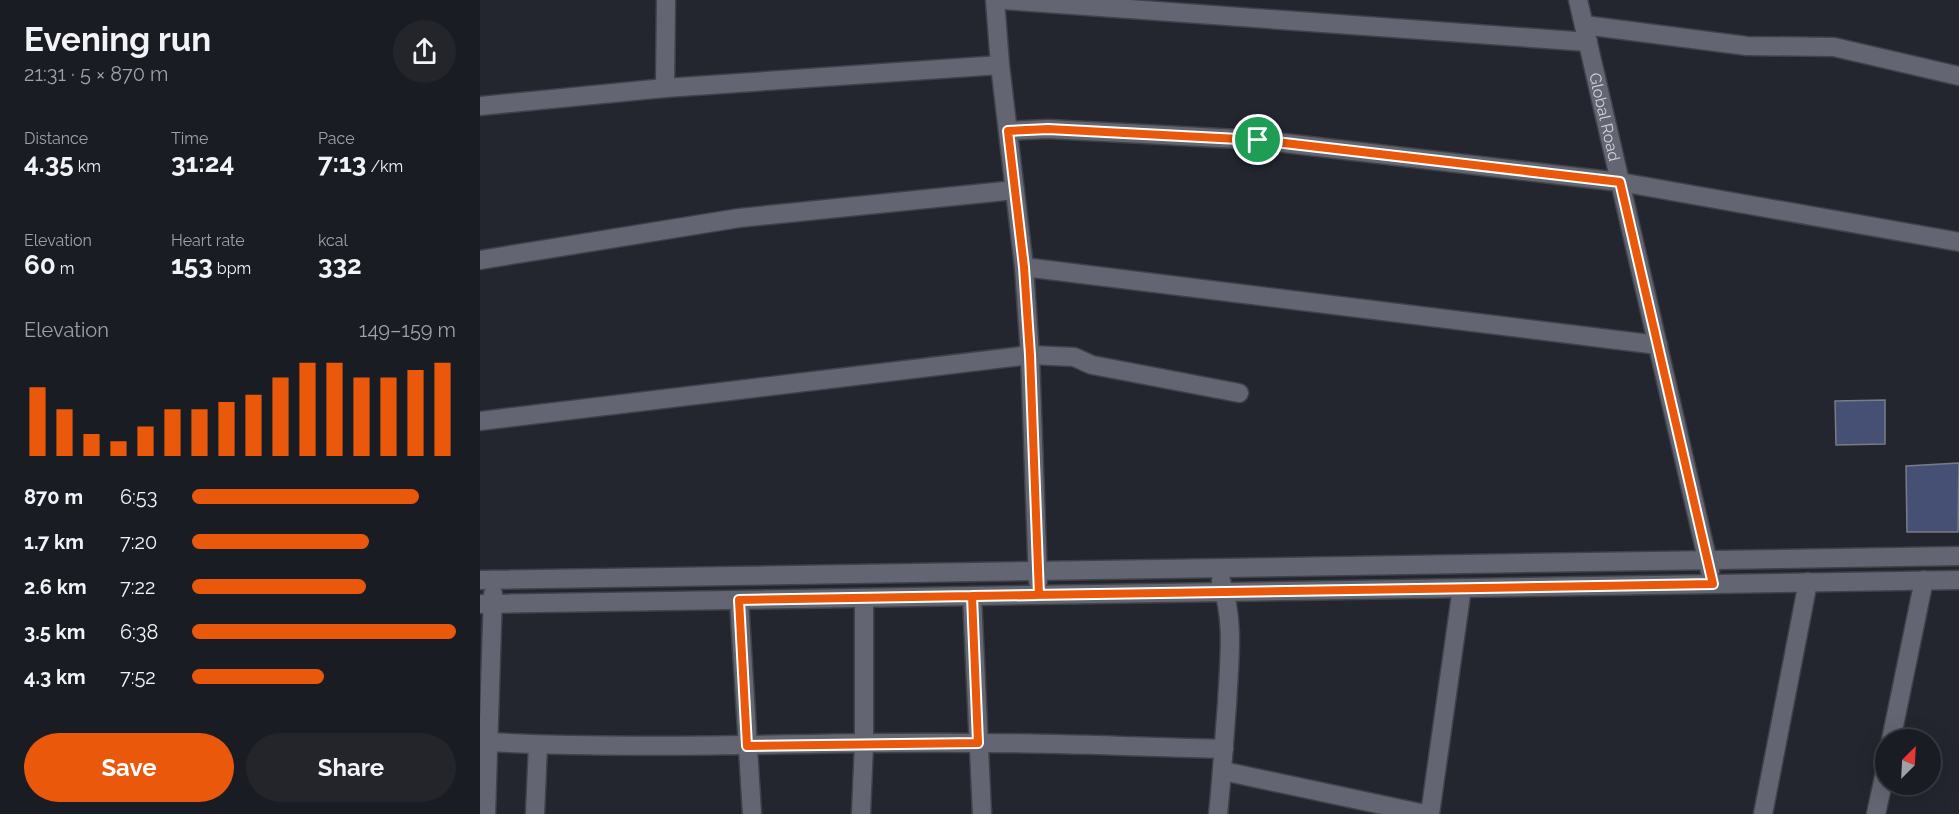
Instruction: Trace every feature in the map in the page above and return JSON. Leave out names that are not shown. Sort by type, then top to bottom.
[{"type":"street","points":[[665,88],[666,0]]},
{"type":"street","points":[[994,0],[1024,267],[1030,355],[1039,595]]},
{"type":"street","points":[[1004,0],[1586,34],[1747,46],[1834,47],[1959,76]]},
{"type":"street","name":"Global Road","points":[[1578,0],[1713,584]]},
{"type":"street","points":[[480,106],[665,88],[1000,65]]},
{"type":"street","points":[[1008,131],[1048,129],[1258,140],[1620,182],[1959,242]]},
{"type":"street","points":[[480,260],[739,218],[1015,190]]},
{"type":"street","points":[[1024,267],[1658,345]]},
{"type":"street","points":[[480,421],[1030,355],[1074,357],[1092,365],[1239,393]]},
{"type":"street","points":[[486,814],[488,580],[1959,556]]},
{"type":"street","points":[[1217,568],[1225,592],[1232,632],[1218,814]]},
{"type":"street","points":[[1893,729],[1924,580]]},
{"type":"street","points":[[486,604],[1959,580]]},
{"type":"street","points":[[1763,814],[1808,582]]},
{"type":"street","points":[[1430,814],[1462,588]]},
{"type":"street","points":[[972,596],[982,814]]},
{"type":"street","points":[[861,814],[864,744],[864,598]]},
{"type":"street","points":[[739,600],[752,814]]},
{"type":"street","points":[[485,736],[538,745],[747,746],[978,743],[1224,750]]},
{"type":"street","points":[[535,814],[538,745]]},
{"type":"street","points":[[1223,771],[1425,814]]},
{"type":"street","points":[[1876,814],[1880,795]]},
{"type":"building","points":[[1885,400],[1885,444],[1836,445],[1835,401]]},
{"type":"building","points":[[1959,463],[1958,532],[1907,532],[1906,466]]},
{"type":"route","points":[[1258,140],[1048,129],[1008,131],[1024,267],[1030,355],[1039,595],[972,596],[739,600],[747,746],[978,743],[972,596],[1039,595],[1225,592],[1713,584],[1620,182],[1258,140]]}]
